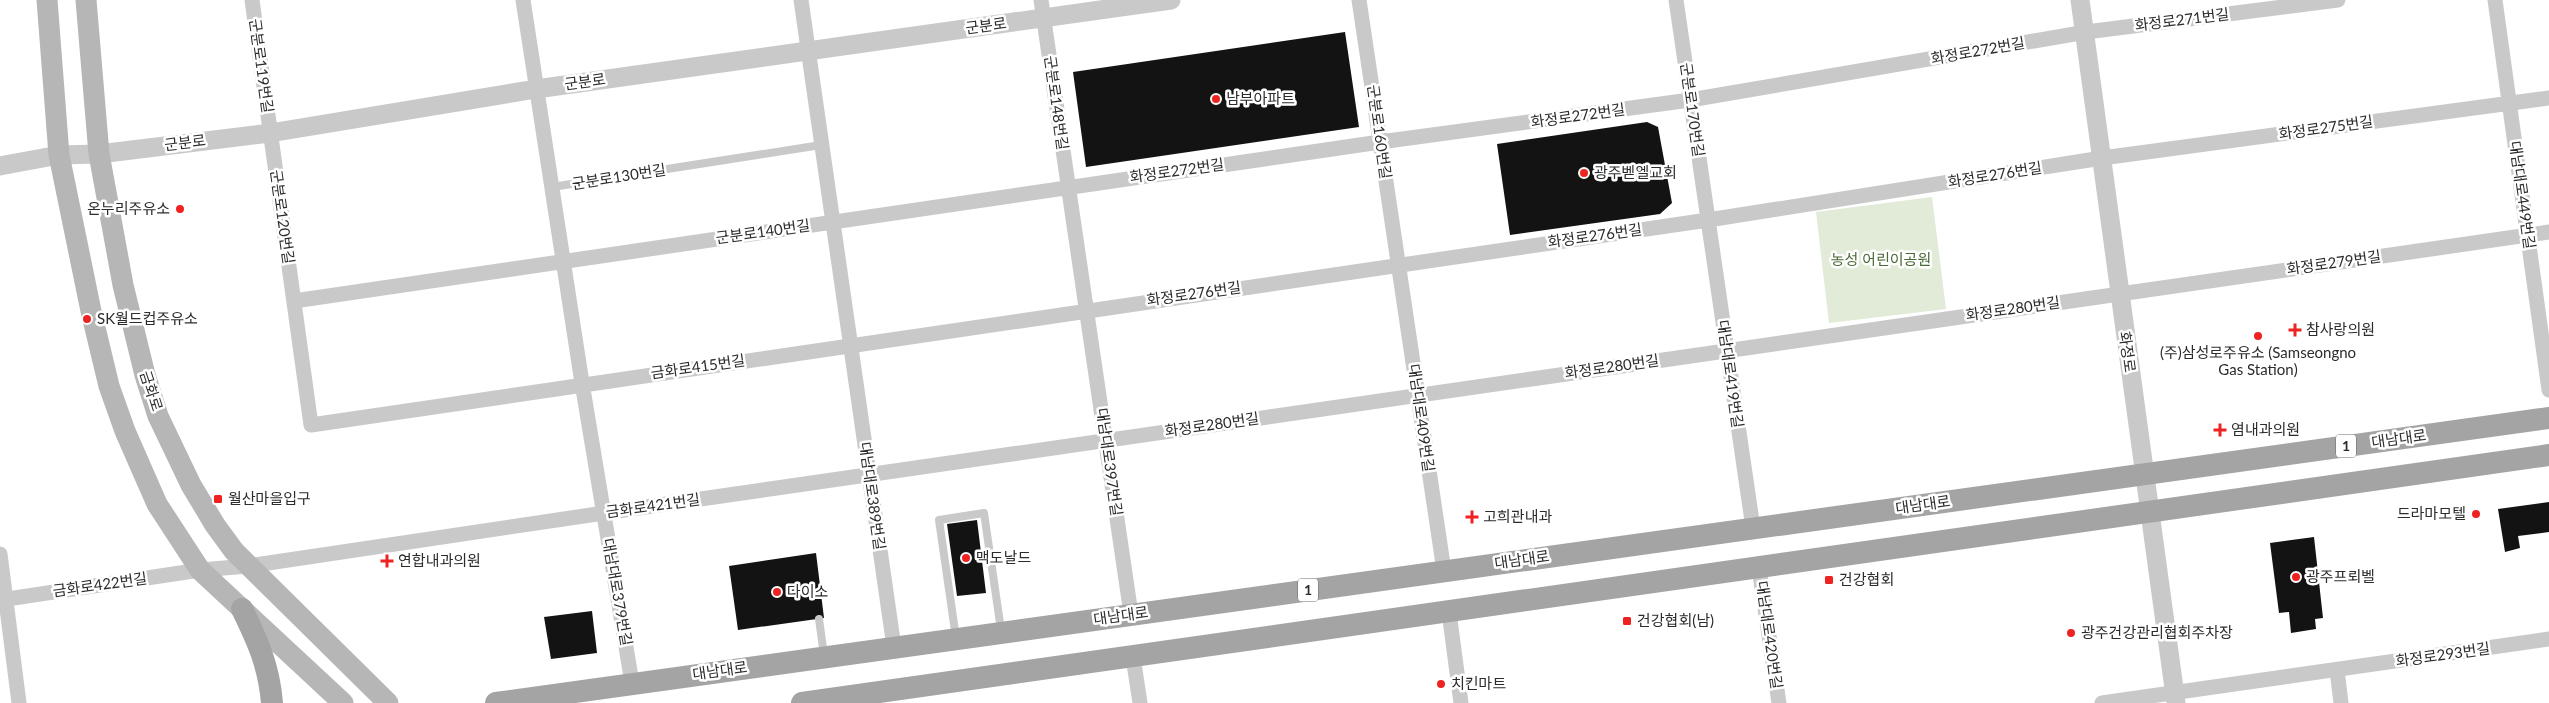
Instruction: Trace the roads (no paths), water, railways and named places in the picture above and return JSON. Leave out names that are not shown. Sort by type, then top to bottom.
[{"type":"main road","points":[[47,0],[59,155],[91,311],[109,386],[125,431],[157,504],[200,570],[343,703]]},
{"type":"main road","name":"금화로","points":[[86,0],[99,154],[123,286],[145,375],[158,416],[191,485],[215,525],[248,566],[388,703]]},
{"type":"main road","name":"대남대로","points":[[496,703],[2549,418]]},
{"type":"main road","points":[[802,703],[903,696],[1133,657],[2549,455]]},
{"type":"main road","points":[[242,609],[264,654],[270,678],[272,703]]},
{"type":"street","name":"군분로119번길","points":[[252,0],[270,133]]},
{"type":"street","name":"군분로130번길","points":[[523,0],[582,383]]},
{"type":"street","name":"군분로140번길","points":[[800,0],[850,344]]},
{"type":"street","name":"군분로","points":[[0,166],[59,155],[99,154],[270,133],[536,89],[808,50],[1042,9],[1171,0]]},
{"type":"street","name":"군분로160번길","points":[[1359,0],[1398,265]]},
{"type":"street","name":"군분로170번길","points":[[1676,0],[1708,220]]},
{"type":"street","name":"화정로","points":[[2080,0],[2086,32],[2119,293],[2175,698]]},
{"type":"street","name":"화정로271번길","points":[[2086,32],[2338,0]]},
{"type":"street","name":"대남대로449번길","points":[[2495,0],[2549,390]]},
{"type":"street","name":"군분로148번길","points":[[1042,9],[1086,310]]},
{"type":"street","name":"화정로272번길","points":[[1069,187],[1690,100],[2086,32]]},
{"type":"street","name":"화정로275번길","points":[[2102,158],[2549,98]]},
{"type":"street","name":"군분로120번길","points":[[270,133],[310,425]]},
{"type":"street","name":"화정로276번길","points":[[1086,310],[1708,220],[2102,158]]},
{"type":"street","name":"군분로140번길","points":[[564,261],[1069,187]]},
{"type":"street","name":"대남대로419번길","points":[[1708,220],[1753,528]]},
{"type":"street","name":"화정로279번길","points":[[2119,293],[2549,232]]},
{"type":"street","points":[[294,301],[564,261]]},
{"type":"street","name":"대남대로409번길","points":[[1398,265],[1444,571]]},
{"type":"street","name":"화정로280번길","points":[[1106,440],[2119,293]]},
{"type":"street","name":"금화로415번길","points":[[310,425],[582,383],[1086,310]]},
{"type":"street","name":"대남대로397번길","points":[[1086,310],[1131,614]]},
{"type":"street","name":"대남대로389번길","points":[[850,344],[894,647]]},
{"type":"street","name":"대남대로379번길","points":[[582,383],[632,683]]},
{"type":"street","name":"금화로421번길","points":[[200,570],[248,566],[1106,440]]},
{"type":"street","points":[[0,554],[3,599],[20,703]]},
{"type":"street","name":"대남대로420번길","points":[[1759,568],[1779,703]]},
{"type":"street","name":"금화로422번길","points":[[3,599],[200,570]]},
{"type":"street","points":[[1449,612],[1461,703]]},
{"type":"street","name":"화정로293번길","points":[[2102,703],[2175,698],[2337,670],[2549,639]]},
{"type":"street","points":[[1133,657],[1140,703]]},
{"type":"street","points":[[2337,670],[2341,703]]},
{"type":"lane","name":"군분로130번길","points":[[552,187],[821,145]]},
{"type":"lane","points":[[956,638],[938,520],[984,513],[1002,632]]},
{"type":"lane","points":[[819,619],[824,657]]},
{"type":"place","name":"남부아파트","points":[[1216,99]]},
{"type":"place","name":"광주벧엘교회","points":[[1584,173]]},
{"type":"place","name":"온누리주유소","points":[[180,209]]},
{"type":"place","name":"SK월드컵주유소","points":[[87,319]]},
{"type":"place","name":"참사랑의원","points":[[2295,330]]},
{"type":"place","name":"(주)삼성로주유소 (Samseongno Gas Station)","points":[[2258,336]]},
{"type":"place","name":"염내과의원","points":[[2220,430]]},
{"type":"place","name":"월산마을입구","points":[[218,499]]},
{"type":"place","name":"드라마모텔","points":[[2476,514]]},
{"type":"place","name":"고희관내과","points":[[1472,517]]},
{"type":"place","name":"맥도날드","points":[[966,558]]},
{"type":"place","name":"연합내과의원","points":[[387,561]]},
{"type":"place","name":"광주프뢰벨","points":[[2296,577]]},
{"type":"place","name":"건강협회","points":[[1829,580]]},
{"type":"place","name":"다이소","points":[[777,592]]},
{"type":"place","name":"건강협회(남)","points":[[1627,621]]},
{"type":"place","name":"광주건강관리협회주차장","points":[[2071,633]]},
{"type":"place","name":"치킨마트","points":[[1441,684]]},
{"type":"park label","name":"농성 어린이공원","points":[[1881,260]]}]
